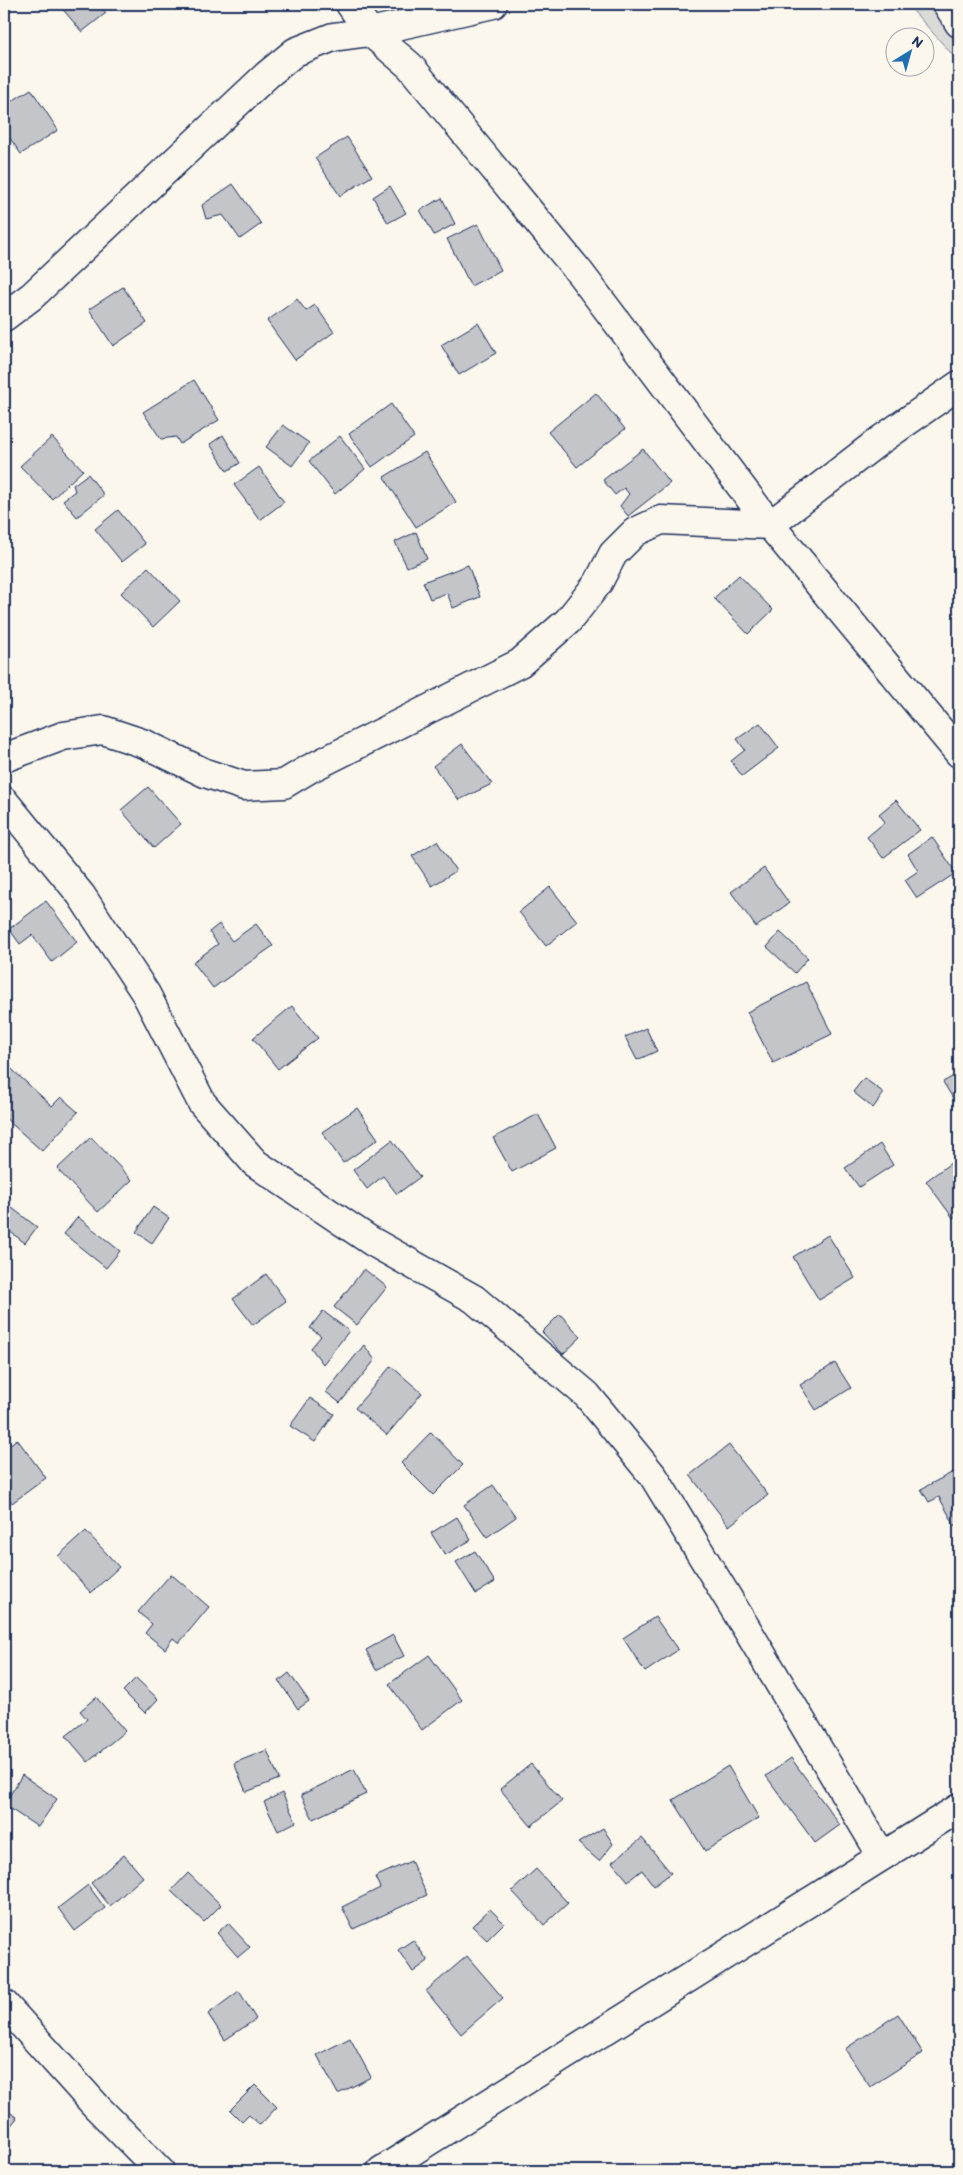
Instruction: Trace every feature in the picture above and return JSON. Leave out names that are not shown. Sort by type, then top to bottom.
[{"type":"street","points":[[350,4],[370,32],[410,66],[574,266],[770,525],[959,753]]},
{"type":"street","points":[[4,317],[32,296],[267,75],[295,52],[333,37],[370,32],[493,4]]},
{"type":"street","points":[[947,4],[959,23]]},
{"type":"street","points":[[4,758],[64,736],[103,730],[145,744],[205,773],[244,786],[284,784],[317,765],[520,664],[568,621],[598,583],[613,554],[635,532],[660,520],[770,525],[879,441],[959,385]]},
{"type":"street","points":[[4,801],[81,895],[146,994],[202,1102],[255,1163],[371,1241],[474,1299],[587,1395],[654,1477],[882,1856]]},
{"type":"street","points":[[380,2171],[959,1808]]},
{"type":"street","points":[[4,2004],[97,2107],[160,2171]]},
{"type":"shaded area","points":[[907,4],[959,4],[959,62],[936,36],[936,28],[929,28]]},
{"type":"building","points":[[62,4],[98,4],[106,13],[82,32],[60,6]]},
{"type":"building","points":[[31,89],[58,130],[21,154],[4,130],[4,106]]},
{"type":"building","points":[[347,137],[372,176],[340,196],[315,158]]},
{"type":"building","points":[[233,184],[261,224],[240,239],[223,215],[206,219],[202,205]]},
{"type":"building","points":[[390,186],[406,213],[388,223],[373,197]]},
{"type":"building","points":[[442,198],[455,224],[434,235],[420,210]]},
{"type":"building","points":[[478,224],[501,270],[471,286],[447,239]]},
{"type":"building","points":[[123,287],[147,323],[113,346],[89,309]]},
{"type":"building","points":[[297,299],[306,311],[315,305],[334,332],[295,360],[267,321]]},
{"type":"building","points":[[478,323],[496,353],[459,375],[441,345]]},
{"type":"building","points":[[194,380],[219,420],[180,444],[176,437],[161,439],[143,412]]},
{"type":"building","points":[[596,393],[625,429],[577,467],[548,432]]},
{"type":"building","points":[[391,404],[414,437],[372,467],[349,434]]},
{"type":"building","points":[[283,425],[309,443],[292,466],[266,447]]},
{"type":"building","points":[[223,435],[240,463],[227,471],[210,444]]},
{"type":"building","points":[[340,436],[365,469],[335,494],[309,461]]},
{"type":"building","points":[[52,437],[83,470],[52,499],[20,466]]},
{"type":"building","points":[[643,449],[670,483],[628,516],[620,506],[629,494],[624,488],[615,495],[603,480]]},
{"type":"building","points":[[425,452],[456,502],[416,527],[384,477]]},
{"type":"building","points":[[259,467],[284,502],[260,520],[234,485]]},
{"type":"building","points":[[88,474],[104,495],[77,517],[63,500],[75,491],[73,485]]},
{"type":"building","points":[[118,510],[145,544],[122,562],[95,529]]},
{"type":"building","points":[[416,532],[427,559],[407,567],[395,542]]},
{"type":"building","points":[[468,565],[480,597],[453,608],[447,593],[430,599],[423,582]]},
{"type":"building","points":[[148,567],[180,601],[153,627],[121,593]]},
{"type":"building","points":[[739,575],[773,610],[748,634],[714,598]]},
{"type":"building","points":[[760,723],[779,748],[742,776],[731,761],[745,750],[737,739]]},
{"type":"building","points":[[462,744],[492,784],[459,800],[433,766]]},
{"type":"building","points":[[148,787],[181,824],[154,848],[121,810]]},
{"type":"building","points":[[896,800],[920,830],[883,858],[867,837],[885,822],[879,814]]},
{"type":"building","points":[[932,837],[956,873],[917,898],[905,880],[918,871],[908,854]]},
{"type":"building","points":[[437,841],[456,871],[432,886],[412,856]]},
{"type":"building","points":[[764,868],[789,903],[756,927],[731,892]]},
{"type":"building","points":[[550,887],[577,921],[546,946],[519,912]]},
{"type":"building","points":[[46,901],[77,942],[52,962],[32,935],[20,944],[9,929]]},
{"type":"building","points":[[219,924],[232,941],[256,924],[273,946],[213,988],[193,962],[218,944],[209,932]]},
{"type":"building","points":[[780,932],[808,958],[795,973],[767,947]]},
{"type":"building","points":[[806,982],[832,1034],[773,1063],[747,1012]]},
{"type":"building","points":[[292,1006],[318,1038],[278,1069],[253,1038]]},
{"type":"building","points":[[646,1028],[657,1051],[637,1060],[625,1037]]},
{"type":"building","points":[[4,1062],[52,1106],[61,1097],[78,1112],[42,1151],[4,1117]]},
{"type":"building","points":[[959,1073],[959,1108],[943,1082]]},
{"type":"building","points":[[864,1078],[884,1093],[873,1108],[853,1092]]},
{"type":"building","points":[[357,1108],[378,1139],[343,1163],[322,1132]]},
{"type":"building","points":[[538,1114],[556,1148],[512,1172],[493,1138]]},
{"type":"building","points":[[91,1137],[132,1180],[98,1212],[57,1169]]},
{"type":"building","points":[[392,1140],[420,1177],[397,1194],[383,1176],[367,1189],[353,1170]]},
{"type":"building","points":[[880,1144],[893,1165],[859,1187],[845,1168]]},
{"type":"building","points":[[959,1157],[959,1214],[953,1218],[926,1181]]},
{"type":"building","points":[[153,1207],[169,1218],[152,1243],[136,1232]]},
{"type":"building","points":[[12,1208],[37,1227],[25,1243],[4,1227],[4,1219]]},
{"type":"building","points":[[78,1217],[120,1251],[106,1268],[64,1234]]},
{"type":"building","points":[[828,1235],[855,1278],[819,1300],[793,1257]]},
{"type":"building","points":[[364,1269],[387,1287],[357,1325],[334,1307]]},
{"type":"building","points":[[266,1274],[286,1301],[253,1325],[233,1299]]},
{"type":"building","points":[[323,1311],[349,1331],[323,1364],[311,1348],[321,1336],[310,1328]]},
{"type":"building","points":[[560,1314],[581,1337],[563,1354],[542,1332]]},
{"type":"building","points":[[364,1345],[375,1360],[340,1403],[326,1392]]},
{"type":"building","points":[[835,1363],[851,1388],[816,1410],[800,1385]]},
{"type":"building","points":[[391,1366],[422,1393],[387,1435],[355,1408]]},
{"type":"building","points":[[310,1398],[334,1414],[315,1442],[290,1426]]},
{"type":"building","points":[[431,1432],[463,1465],[433,1495],[401,1463]]},
{"type":"building","points":[[17,1439],[46,1478],[12,1503],[4,1492],[4,1449]]},
{"type":"building","points":[[729,1445],[768,1495],[729,1526],[690,1475]]},
{"type":"building","points":[[959,1469],[959,1524],[955,1526],[939,1497],[929,1502],[921,1489]]},
{"type":"building","points":[[493,1485],[516,1517],[487,1537],[464,1505]]},
{"type":"building","points":[[457,1517],[471,1540],[445,1555],[431,1533]]},
{"type":"building","points":[[86,1531],[119,1567],[91,1593],[58,1556]]},
{"type":"building","points":[[475,1551],[495,1582],[476,1594],[456,1562]]},
{"type":"building","points":[[171,1574],[209,1607],[179,1643],[173,1638],[165,1649],[145,1633],[152,1624],[138,1612]]},
{"type":"building","points":[[655,1617],[678,1650],[645,1672],[623,1638]]},
{"type":"building","points":[[393,1635],[404,1656],[376,1670],[366,1650]]},
{"type":"building","points":[[429,1655],[462,1700],[422,1730],[389,1684]]},
{"type":"building","points":[[289,1673],[309,1701],[298,1709],[279,1681]]},
{"type":"building","points":[[136,1678],[158,1699],[145,1713],[123,1691]]},
{"type":"building","points":[[96,1697],[125,1731],[88,1762],[66,1736],[87,1719],[80,1711]]},
{"type":"building","points":[[267,1750],[279,1779],[246,1792],[234,1763]]},
{"type":"building","points":[[791,1758],[840,1825],[815,1843],[766,1776]]},
{"type":"building","points":[[531,1764],[562,1801],[531,1826],[500,1789]]},
{"type":"building","points":[[728,1766],[759,1818],[705,1851],[673,1800]]},
{"type":"building","points":[[354,1769],[366,1794],[313,1819],[301,1795]]},
{"type":"building","points":[[22,1775],[57,1799],[38,1827],[4,1805]]},
{"type":"building","points":[[282,1793],[296,1822],[278,1831],[264,1802]]},
{"type":"building","points":[[603,1828],[613,1844],[599,1861],[578,1843]]},
{"type":"building","points":[[642,1838],[671,1873],[654,1886],[642,1870],[628,1881],[612,1862]]},
{"type":"building","points":[[124,1855],[143,1877],[110,1906],[91,1883]]},
{"type":"building","points":[[411,1861],[427,1895],[353,1929],[342,1907],[380,1888],[375,1877]]},
{"type":"building","points":[[536,1869],[568,1903],[544,1925],[512,1891]]},
{"type":"building","points":[[188,1873],[221,1905],[204,1922],[171,1891]]},
{"type":"building","points":[[88,1885],[105,1908],[75,1931],[58,1908]]},
{"type":"building","points":[[490,1909],[504,1923],[487,1940],[472,1926]]},
{"type":"building","points":[[228,1923],[250,1947],[238,1957],[217,1933]]},
{"type":"building","points":[[413,1940],[428,1961],[413,1972],[398,1950]]},
{"type":"building","points":[[467,1956],[503,1998],[461,2034],[426,1991]]},
{"type":"building","points":[[239,1991],[256,2019],[225,2040],[208,2014]]},
{"type":"building","points":[[898,2014],[923,2053],[870,2087],[845,2049]]},
{"type":"building","points":[[350,2038],[371,2077],[338,2094],[317,2055]]},
{"type":"building","points":[[255,2085],[277,2107],[260,2125],[249,2115],[242,2122],[230,2110]]},
{"type":"building","points":[[4,2107],[17,2118],[4,2134]]}]
